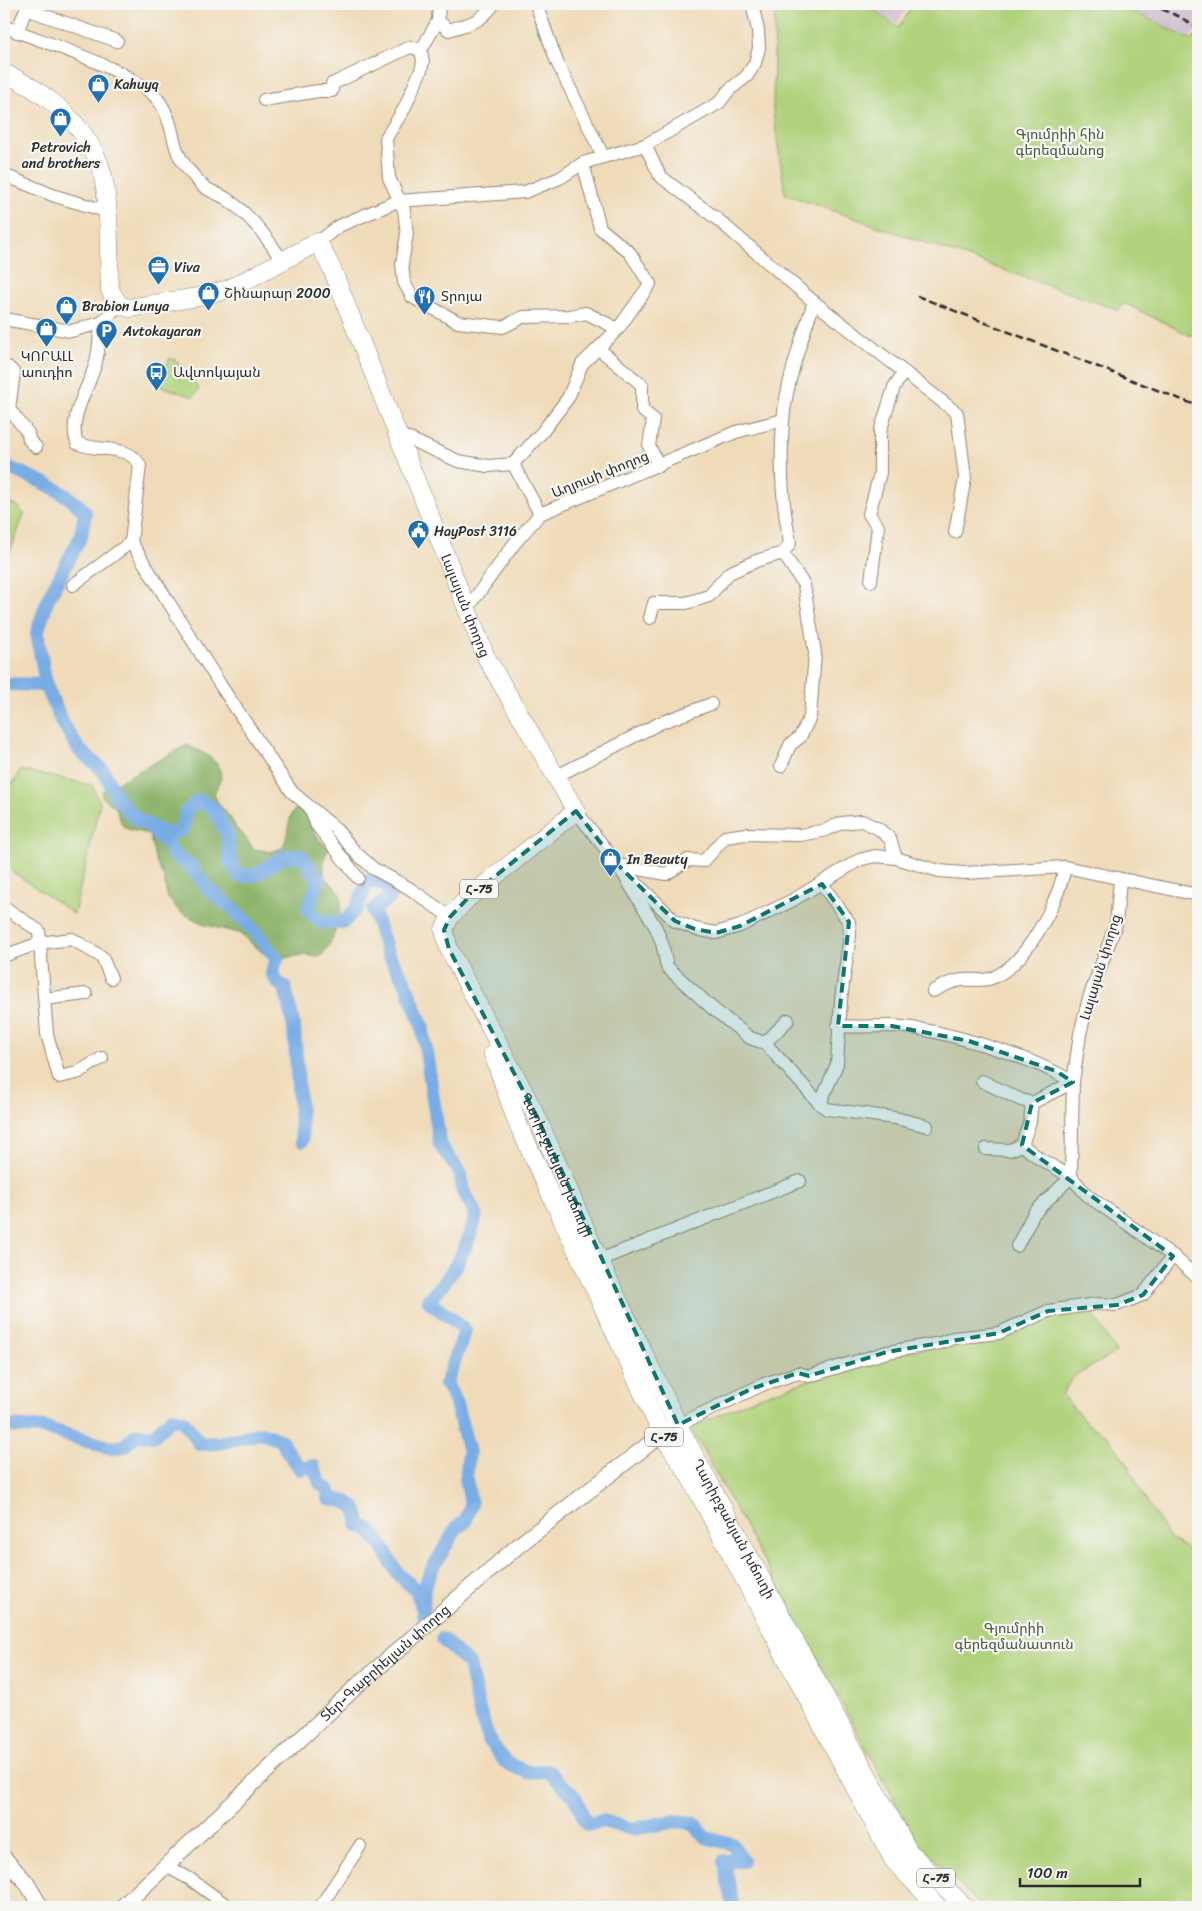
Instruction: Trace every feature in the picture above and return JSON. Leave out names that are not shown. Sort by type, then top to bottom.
[{"type":"highway","points":[[4,73],[46,96],[76,124],[97,157],[104,182],[110,290],[119,304],[129,308],[198,297],[229,289],[318,242]]},
{"type":"highway","name":"Լալայան փողոց","points":[[318,242],[332,269],[486,657],[576,811]]},
{"type":"highway","name":"Հ-75","points":[[450,917],[467,899],[576,811]]},
{"type":"highway","name":"Ղարիբջանյան խճուղի","points":[[450,917],[444,930],[449,949],[537,1117],[599,1260],[678,1425],[908,1849],[965,1907]]},
{"type":"highway","name":"Ղարիբջանյան խճուղի","points":[[471,994],[517,1122],[662,1434],[689,1474],[894,1861],[938,1907]]},
{"type":"highway","points":[[894,1861],[908,1849]]},
{"type":"main road","name":"Տեր-Գաբրիելյան փողոց","points":[[122,1907],[358,1685],[512,1551],[662,1434],[678,1425]]},
{"type":"main road","points":[[4,1858],[26,1882],[41,1907]]},
{"type":"street","points":[[439,4],[438,21],[421,50],[423,62],[421,70],[404,109],[386,138],[390,178],[398,201],[404,210],[407,234],[402,264],[404,282],[412,297],[458,322],[503,327],[523,317],[569,316],[586,313],[618,329]]},
{"type":"street","points":[[438,21],[449,30],[482,19],[494,4]]},
{"type":"street","points":[[536,4],[557,62],[603,156]]},
{"type":"street","points":[[318,242],[339,226],[398,201],[525,192],[560,178],[583,163],[645,145],[719,102],[747,76],[755,64],[759,48],[758,30],[752,4]]},
{"type":"street","points":[[16,32],[27,6],[117,41]]},
{"type":"street","points":[[4,26],[124,76],[151,91],[172,124],[176,148],[186,168],[205,188],[227,199],[266,235],[282,261]]},
{"type":"street","points":[[264,100],[318,91],[332,91],[332,84],[410,47],[421,50]]},
{"type":"street","points":[[645,145],[660,176],[717,219],[814,302],[957,413],[965,478],[955,532]]},
{"type":"street","points":[[396,433],[458,461],[488,466],[513,464],[543,432],[568,398],[582,364],[618,329],[650,284],[630,253],[600,228],[583,163]]},
{"type":"street","points":[[4,175],[55,196],[106,211]]},
{"type":"street","points":[[650,618],[654,603],[686,603],[709,596],[729,572],[783,553],[790,544],[783,508],[783,420],[798,348],[814,302]]},
{"type":"street","points":[[4,318],[71,331],[101,323],[119,304]]},
{"type":"street","points":[[101,323],[96,362],[74,423],[74,436],[77,443],[87,448],[119,450],[135,457],[140,465],[131,542],[292,792],[335,828],[356,854],[374,869],[409,888],[450,917]]},
{"type":"street","points":[[599,349],[642,385],[642,410],[653,419],[649,446],[659,466]]},
{"type":"street","points":[[4,367],[8,367],[14,373],[9,409],[28,433],[29,440],[36,447]]},
{"type":"street","points":[[871,581],[878,527],[869,514],[880,473],[880,432],[894,387],[904,372]]},
{"type":"street","name":"Աղյուսի փողոց","points":[[467,609],[514,544],[540,514],[659,466],[736,432],[783,420]]},
{"type":"street","points":[[513,464],[540,514]]},
{"type":"street","points":[[73,585],[131,542]]},
{"type":"street","points":[[781,766],[790,745],[800,737],[810,717],[815,653],[804,585],[783,553]]},
{"type":"street","points":[[555,777],[660,723],[711,704]]},
{"type":"street","points":[[310,808],[316,824],[358,878]]},
{"type":"street","name":"Լալայան փողոց","points":[[576,811],[618,865],[656,928],[662,943],[667,967],[712,1008],[750,1038],[765,1043],[820,1104]]},
{"type":"street","points":[[618,865],[666,874],[688,860],[704,861],[725,837],[746,834],[800,836],[826,830],[841,823],[862,821],[878,829],[890,839],[896,858]]},
{"type":"street","name":"Լալայան փողոց","points":[[618,865],[675,920],[695,929],[716,933],[740,926],[822,884],[859,860],[875,856],[896,858],[939,871],[964,873],[1065,867],[1120,880],[1116,924],[1089,998],[1073,1082],[1071,1177]]},
{"type":"street","points":[[933,991],[961,980],[989,979],[1008,968],[1024,953],[1042,924],[1062,884],[1065,867]]},
{"type":"street","points":[[1120,880],[1198,895]]},
{"type":"street","points":[[822,884],[849,922],[850,935],[838,1026],[837,1064],[820,1104],[827,1109],[895,1118],[927,1126]]},
{"type":"street","points":[[4,907],[39,931],[47,1034],[59,1077],[77,1073],[102,1058]]},
{"type":"street","points":[[4,956],[39,943],[72,939],[102,957],[111,978]]},
{"type":"street","points":[[44,999],[86,994]]},
{"type":"street","points":[[765,1043],[788,1020]]},
{"type":"street","points":[[838,1026],[892,1026],[969,1041],[1056,1071],[1073,1082],[1032,1103],[1021,1100],[982,1081]]},
{"type":"street","points":[[986,1149],[1010,1150],[1022,1145],[1030,1121],[1032,1103]]},
{"type":"street","points":[[1022,1145],[1040,1159],[1071,1177],[1088,1196],[1173,1256],[1198,1278]]},
{"type":"street","points":[[1017,1246],[1034,1212],[1071,1177]]},
{"type":"street","points":[[599,1260],[800,1181]]},
{"type":"street","points":[[678,1425],[751,1389],[798,1373],[809,1376],[888,1352],[941,1343],[953,1338],[999,1333],[1048,1311],[1096,1304],[1117,1305],[1143,1295],[1173,1256]]},
{"type":"street","points":[[320,1907],[360,1846]]},
{"type":"street","points":[[166,1866],[190,1879],[229,1907]]},
{"type":"highlighted area","points":[[576,811],[618,865],[675,921],[695,929],[716,933],[740,926],[822,884],[849,922],[838,1026],[892,1026],[969,1041],[1056,1071],[1073,1082],[1032,1103],[1022,1145],[1173,1256],[1143,1295],[1117,1305],[1048,1311],[999,1333],[887,1352],[809,1376],[798,1373],[751,1389],[678,1425],[537,1117],[449,949],[444,930],[450,917],[467,899]]},
{"type":"shaded area","points":[[868,4],[909,4],[896,25]]},
{"type":"shaded area","points":[[1120,4],[1187,4],[1198,16],[1198,26],[1190,38]]},
{"type":"green space","name":"Գյումրիի հին գերեզմանոց","points":[[775,4],[866,4],[898,28],[914,4],[1118,4],[1192,40],[1198,34],[1198,328],[1191,336],[1124,303],[1118,310],[785,194],[773,111]]},
{"type":"green space","points":[[170,358],[177,361],[199,389],[193,397],[158,385]]},
{"type":"green space","points":[[4,502],[18,506],[24,514],[4,569]]},
{"type":"green space","points":[[187,745],[205,754],[216,763],[221,775],[215,792],[217,801],[232,820],[236,829],[241,832],[254,849],[271,852],[282,848],[285,843],[291,815],[299,809],[305,810],[319,840],[328,848],[324,859],[324,876],[339,891],[341,901],[339,918],[333,937],[320,957],[303,955],[277,959],[263,953],[239,933],[206,925],[180,912],[167,897],[164,878],[156,862],[149,834],[127,829],[122,825],[116,808],[102,797],[102,791]]},
{"type":"green space","points":[[20,770],[92,785],[100,803],[74,914],[4,866],[4,781],[14,783]]},
{"type":"green space","name":"Գյումրիի գերեզմանատուն","points":[[1092,1312],[1116,1352],[1072,1378],[1062,1395],[1088,1424],[1108,1437],[1128,1464],[1141,1492],[1170,1539],[1198,1555],[1198,1907],[982,1907],[918,1843],[691,1428],[753,1399],[887,1354],[1002,1338],[1062,1313]]},
{"type":"waterway","points":[[4,466],[58,490],[85,512],[81,536],[48,599],[37,633],[46,685],[61,720],[79,750],[103,770],[117,798],[135,818],[166,835],[183,829],[186,812],[199,800],[214,809],[227,834],[230,860],[239,876],[255,875],[283,857],[301,855],[319,880],[308,909],[320,922],[344,922],[357,907],[368,881],[386,884],[390,897],[373,910],[388,954],[405,982],[422,1025],[440,1145],[461,1174],[462,1189],[476,1214],[469,1238],[452,1272],[428,1300],[465,1331],[446,1384],[455,1400],[469,1452],[466,1478],[471,1505],[465,1522],[457,1527],[432,1569],[424,1587],[423,1613]]},
{"type":"waterway","points":[[4,684],[46,685]]},
{"type":"waterway","points":[[155,833],[167,843],[174,856],[190,866],[209,890],[231,907],[254,930],[277,959],[272,973],[278,983],[285,987],[294,1028],[302,1141]]},
{"type":"waterway","points":[[4,1426],[44,1428],[111,1448],[124,1446],[137,1434],[153,1436],[172,1418],[183,1421],[200,1444],[219,1443],[261,1433],[282,1441],[300,1469],[313,1466],[320,1483],[329,1490],[328,1498],[347,1502],[355,1508],[358,1526],[368,1528],[383,1548],[398,1574],[417,1591],[421,1606]]},
{"type":"waterway","points":[[442,1639],[469,1664],[479,1710],[489,1740],[506,1763],[528,1772],[548,1771],[575,1797],[587,1825],[603,1821],[632,1829],[676,1821],[694,1823],[705,1837],[732,1844],[743,1861],[724,1861],[733,1907]]},
{"type":"railway","points":[[1150,4],[1180,17],[1198,28]]},
{"type":"railway","points":[[917,296],[1198,406]]},
{"type":"place","name":"Kahuyq","points":[[98,103]]},
{"type":"place","name":"Petrovich and brothers","points":[[61,138]]},
{"type":"place","name":"Viva","points":[[158,286]]},
{"type":"place","name":"Շինարար 2000","points":[[208,312]]},
{"type":"place","name":"Տրոյա","points":[[425,315]]},
{"type":"place","name":"Brabion Lunya","points":[[66,325]]},
{"type":"place","name":"ԿՈՐԱԼԼ աուդիո","points":[[47,347]]},
{"type":"place","name":"Avtokayaran","points":[[107,350]]},
{"type":"place","name":"Ավտոկայան","points":[[157,391]]},
{"type":"place","name":"HayPost 3116","points":[[418,550]]},
{"type":"place","name":"In Beauty","points":[[611,878]]}]
